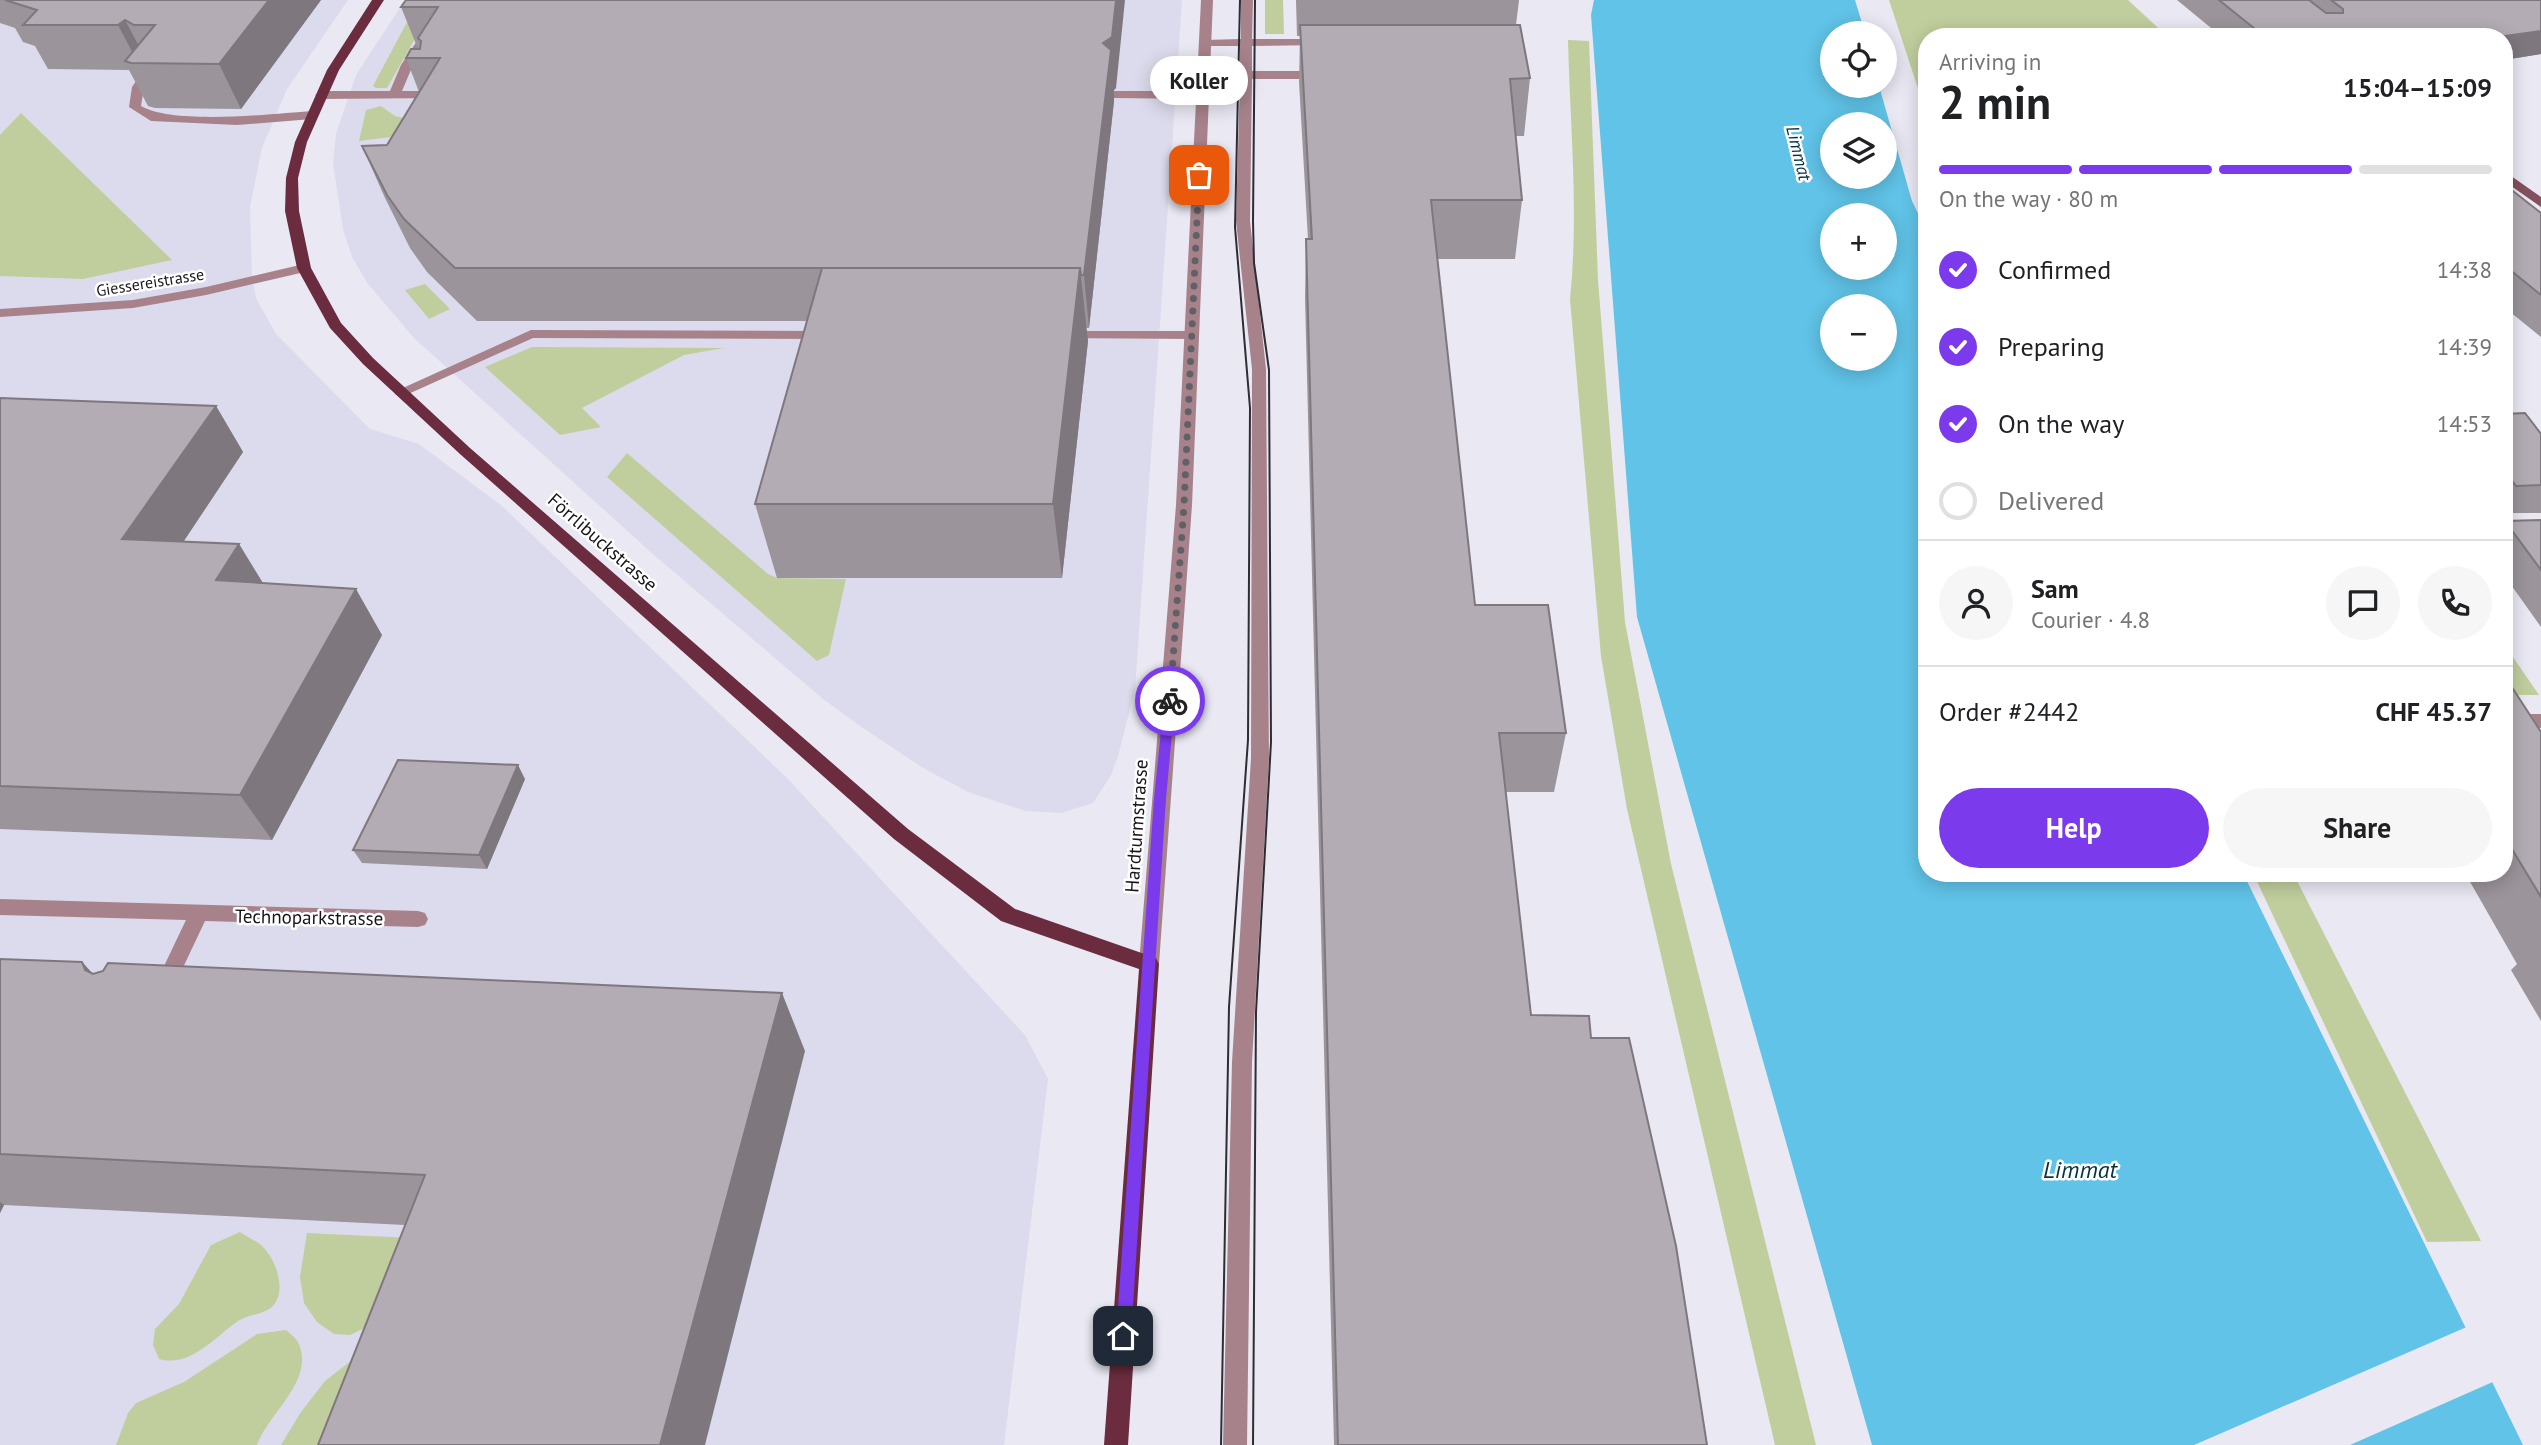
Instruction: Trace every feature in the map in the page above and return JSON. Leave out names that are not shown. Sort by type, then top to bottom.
[{"type":"main road","name":"Förrlibuckstrasse","points":[[378,0],[333,70],[301,142],[292,178],[292,211],[304,268],[335,325],[368,361],[511,492],[901,834],[1008,915],[1149,964]]},
{"type":"main road","name":"Hardturmstrasse","points":[[1116,1445],[1149,964]]},
{"type":"street","name":"Hardturmstrasse","points":[[1149,964],[1175,636],[1192,335],[1206,0]]},
{"type":"street","points":[[1235,1445],[1242,1062],[1260,758],[1259,369],[1243,221],[1247,0]]},
{"type":"street","points":[[395,95],[407,65],[436,20]]},
{"type":"street","points":[[1205,43],[1331,41]]},
{"type":"street","points":[[149,71],[138,87],[135,107],[151,117],[237,121],[312,115]]},
{"type":"street","points":[[1203,75],[1340,75]]},
{"type":"street","points":[[321,95],[434,95]]},
{"type":"street","points":[[1115,95],[1202,95]]},
{"type":"street","points":[[2513,182],[2541,203]]},
{"type":"street","name":"Giessereistrasse","points":[[0,313],[128,305],[217,289],[304,268]]},
{"type":"street","points":[[401,392],[531,334],[838,335]]},
{"type":"street","points":[[1046,335],[1192,335]]},
{"type":"street","points":[[2513,720],[2541,721]]},
{"type":"street","name":"Technoparkstrasse","points":[[0,907],[418,919]]},
{"type":"street","points":[[153,1009],[199,914]]},
{"type":"shaded area","points":[[0,0],[348,0],[287,89],[262,148],[250,207],[252,275],[256,298],[276,334],[370,429],[419,444],[502,506],[787,778],[1025,1035],[1048,1079],[1004,1445],[0,1445]]},
{"type":"shaded area","points":[[405,0],[1182,0],[1135,690],[1111,775],[1093,803],[1061,813],[1026,811],[968,792],[923,768],[860,726],[823,699],[654,555],[414,338],[368,284],[352,257],[343,229],[333,163],[336,134],[356,75]]},
{"type":"green space","points":[[1265,0],[1283,0],[1284,34],[1265,34]]},
{"type":"green space","points":[[1889,0],[2128,0],[2158,28],[1918,28],[1918,89]]},
{"type":"green space","points":[[429,14],[387,88],[373,86],[406,24],[411,19]]},
{"type":"green space","points":[[1568,40],[1589,41],[1598,280],[1625,622],[1671,864],[1816,1445],[1775,1445],[1627,809],[1601,656],[1570,299],[1574,202]]},
{"type":"green space","points":[[381,106],[395,116],[408,119],[408,135],[359,141],[366,110]]},
{"type":"green space","points":[[21,113],[172,260],[83,279],[0,276],[0,135]]},
{"type":"green space","points":[[425,284],[450,309],[429,319],[405,290]]},
{"type":"green space","points":[[532,347],[724,348],[684,355],[582,408],[601,427],[560,435],[485,367]]},
{"type":"green space","points":[[627,453],[768,574],[777,578],[846,579],[829,655],[817,661],[607,477]]},
{"type":"green space","points":[[2513,657],[2539,695],[2513,695]]},
{"type":"green space","points":[[2257,882],[2298,882],[2481,1241],[2427,1242]]},
{"type":"green space","points":[[240,1232],[263,1247],[276,1267],[279,1292],[273,1306],[238,1321],[192,1355],[170,1361],[159,1359],[153,1345],[155,1329],[179,1304],[211,1245]]},
{"type":"green space","points":[[307,1233],[453,1240],[369,1326],[350,1335],[334,1334],[317,1322],[304,1303],[300,1277]]},
{"type":"green space","points":[[286,1330],[299,1345],[302,1360],[300,1373],[295,1386],[262,1433],[257,1445],[116,1445],[128,1413],[136,1403],[184,1382],[257,1334]]},
{"type":"green space","points":[[379,1339],[363,1445],[281,1445],[301,1412],[325,1381]]},
{"type":"water","name":"Limmat","points":[[1594,0],[1855,0],[1861,21],[1820,21],[1820,98],[1882,98],[1886,112],[1820,112],[1820,189],[1897,189],[1897,149],[1918,213],[1918,882],[2247,882],[2523,1445],[1872,1445],[1637,617],[1591,15]]},
{"type":"pier","points":[[2469,1326],[2495,1381],[2350,1445],[2194,1445]]},
{"type":"building","points":[[5,0],[269,0],[219,64],[131,63],[125,61],[155,25],[134,25],[125,20],[118,25],[23,25],[37,10]]},
{"type":"building","points":[[406,0],[1116,0],[1112,37],[1103,43],[1111,50],[1084,275],[1081,275],[1080,268],[455,268],[404,219],[387,195],[362,146],[387,145],[440,58],[406,58],[411,49],[420,49],[421,41],[418,38],[438,7],[401,7]]},
{"type":"building","points":[[2219,0],[2309,0],[2326,13],[2343,13],[2343,9],[2331,0],[2541,0],[2541,31],[2513,35],[2513,28],[2254,28]]},
{"type":"building","points":[[1300,25],[1520,25],[1530,78],[1510,79],[1522,200],[1431,200],[1475,605],[1548,605],[1566,733],[1499,733],[1531,1015],[1589,1016],[1591,1038],[1629,1038],[1676,1246],[1707,1445],[1338,1445],[1306,239],[1312,239]]},
{"type":"building","points":[[2513,191],[2541,213],[2541,295],[2513,272]]},
{"type":"building","points":[[822,268],[1080,268],[1053,504],[755,504]]},
{"type":"building","points":[[0,398],[216,406],[122,539],[239,544],[216,580],[356,589],[240,795],[0,786]]},
{"type":"building","points":[[2525,413],[2541,434],[2541,485],[2516,486],[2513,482],[2513,414]]},
{"type":"building","points":[[2541,520],[2541,570],[2513,532],[2513,521]]},
{"type":"building","points":[[2513,689],[2541,732],[2541,897],[2513,851]]},
{"type":"building","points":[[398,760],[518,765],[479,855],[353,850]]},
{"type":"building","points":[[0,959],[82,962],[85,970],[93,974],[103,971],[108,963],[782,993],[660,1445],[318,1445],[425,1175],[0,1154]]},
{"type":"tram line","points":[[1221,1445],[1229,1007],[1248,740],[1250,408],[1235,227],[1240,0]]},
{"type":"tram line","points":[[1253,1445],[1256,1012],[1271,742],[1269,370],[1254,263],[1253,221],[1255,0]]},
{"type":"way so far","points":[[1170,701],[1184,505],[1199,175]]},
{"type":"place","name":"Koller","points":[[1199,175]]},
{"type":"route","points":[[1123,1336],[1160,799],[1170,701]]}]
